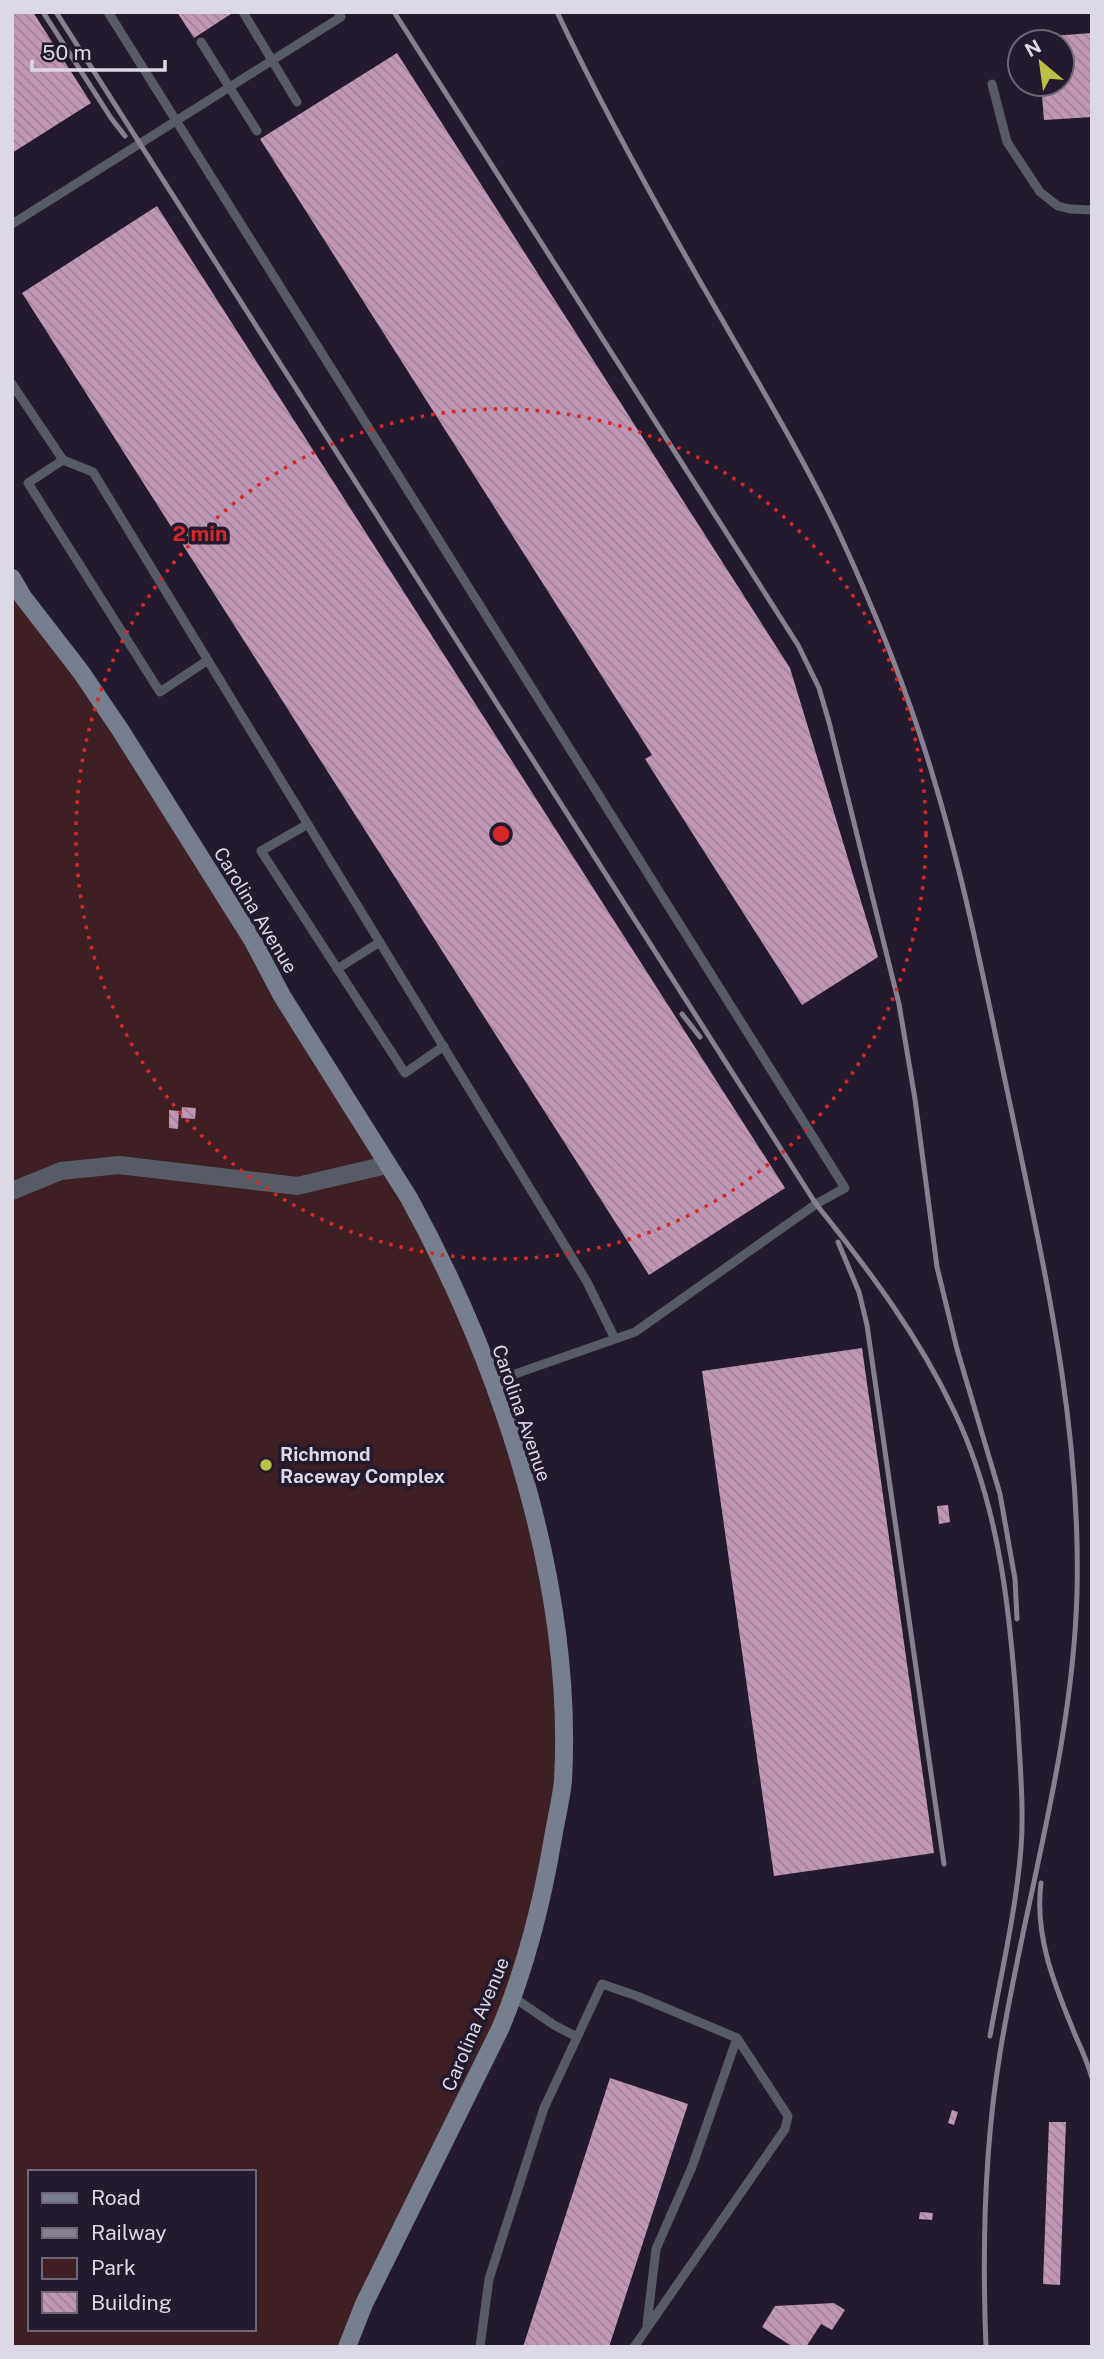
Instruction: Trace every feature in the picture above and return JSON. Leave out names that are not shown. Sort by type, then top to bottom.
[{"type":"street","name":"Carolina Avenue","points":[[12,578],[121,731],[253,941],[282,996],[425,1228],[492,1382],[527,1490],[548,1574],[556,1628],[562,1712],[562,1781],[538,1913],[513,1997],[480,2072],[364,2304],[347,2347]]},
{"type":"street","points":[[12,1191],[61,1171],[119,1165],[297,1186],[387,1165]]},
{"type":"lane","points":[[108,12],[845,1188],[817,1204],[635,1332],[492,1382]]},
{"type":"lane","points":[[243,12],[297,102]]},
{"type":"lane","points":[[12,224],[341,17],[338,12]]},
{"type":"lane","points":[[201,43],[257,131]]},
{"type":"lane","points":[[992,84],[1007,142],[1040,192],[1058,206],[1092,210]]},
{"type":"lane","points":[[12,384],[63,460],[93,472],[587,1282],[615,1339]]},
{"type":"lane","points":[[63,460],[28,483],[160,692],[208,660]]},
{"type":"lane","points":[[308,824],[261,851],[405,1073],[444,1046]]},
{"type":"lane","points":[[337,969],[380,942]]},
{"type":"lane","points":[[480,2347],[489,2279],[544,2108],[602,1984],[737,2038],[788,2116],[785,2129],[634,2347]]},
{"type":"lane","points":[[513,1997],[577,2037]]},
{"type":"lane","points":[[647,2325],[656,2249],[692,2167],[737,2038]]},
{"type":"green space","name":"Richmond Raceway Complex","points":[[12,578],[81,672],[425,1228],[527,1490],[563,1734],[528,1951],[347,2347],[12,2347]]},
{"type":"building","points":[[12,12],[33,12],[91,103],[12,153]]},
{"type":"building","points":[[177,12],[234,12],[194,38]]},
{"type":"building","points":[[1092,33],[1092,117],[1044,120],[1042,98],[1076,98],[1076,34]]},
{"type":"building","points":[[397,53],[790,668],[878,957],[802,1005],[645,759],[652,755],[260,139]]},
{"type":"building","points":[[157,206],[785,1188],[649,1275],[22,293]]},
{"type":"building","points":[[182,1107],[196,1108],[195,1119],[181,1118]]},
{"type":"building","points":[[169,1110],[179,1111],[178,1129],[169,1128]]},
{"type":"building","points":[[862,1348],[934,1853],[774,1876],[702,1371]]},
{"type":"building","points":[[948,1505],[950,1522],[939,1524],[937,1506]]},
{"type":"building","points":[[610,2078],[688,2104],[609,2347],[523,2347]]},
{"type":"building","points":[[952,2110],[958,2112],[954,2125],[948,2123]]},
{"type":"building","points":[[1049,2122],[1066,2122],[1060,2285],[1043,2284]]},
{"type":"building","points":[[920,2212],[933,2213],[932,2220],[919,2219]]},
{"type":"building","points":[[834,2303],[845,2310],[832,2330],[821,2324],[806,2347],[793,2347],[762,2327],[775,2306]]},
{"type":"railway","points":[[43,12],[125,136]]},
{"type":"railway","points":[[56,12],[816,1204],[873,1278],[925,1356],[954,1411],[970,1448],[993,1525],[1007,1605],[1018,1726],[1022,1802],[1019,1872],[990,2036]]},
{"type":"railway","points":[[394,12],[798,645],[819,688],[899,1004],[915,1099],[937,1267],[957,1349],[1000,1494],[1015,1579],[1017,1619]]},
{"type":"railway","points":[[557,12],[635,166],[810,476],[838,531],[879,624],[915,719],[958,866],[1049,1295],[1067,1412],[1073,1472],[1077,1531],[1074,1650],[1057,1766],[1010,1995],[995,2089],[986,2200],[986,2347]]},
{"type":"railway","points":[[682,1014],[700,1037]]},
{"type":"railway","points":[[838,1242],[859,1292],[867,1325],[944,1864]]},
{"type":"railway","points":[[1041,1883],[1041,1923],[1048,1962],[1092,2078]]},
{"type":"place","name":"Richmond Raceway Complex","points":[[266,1465]]}]
